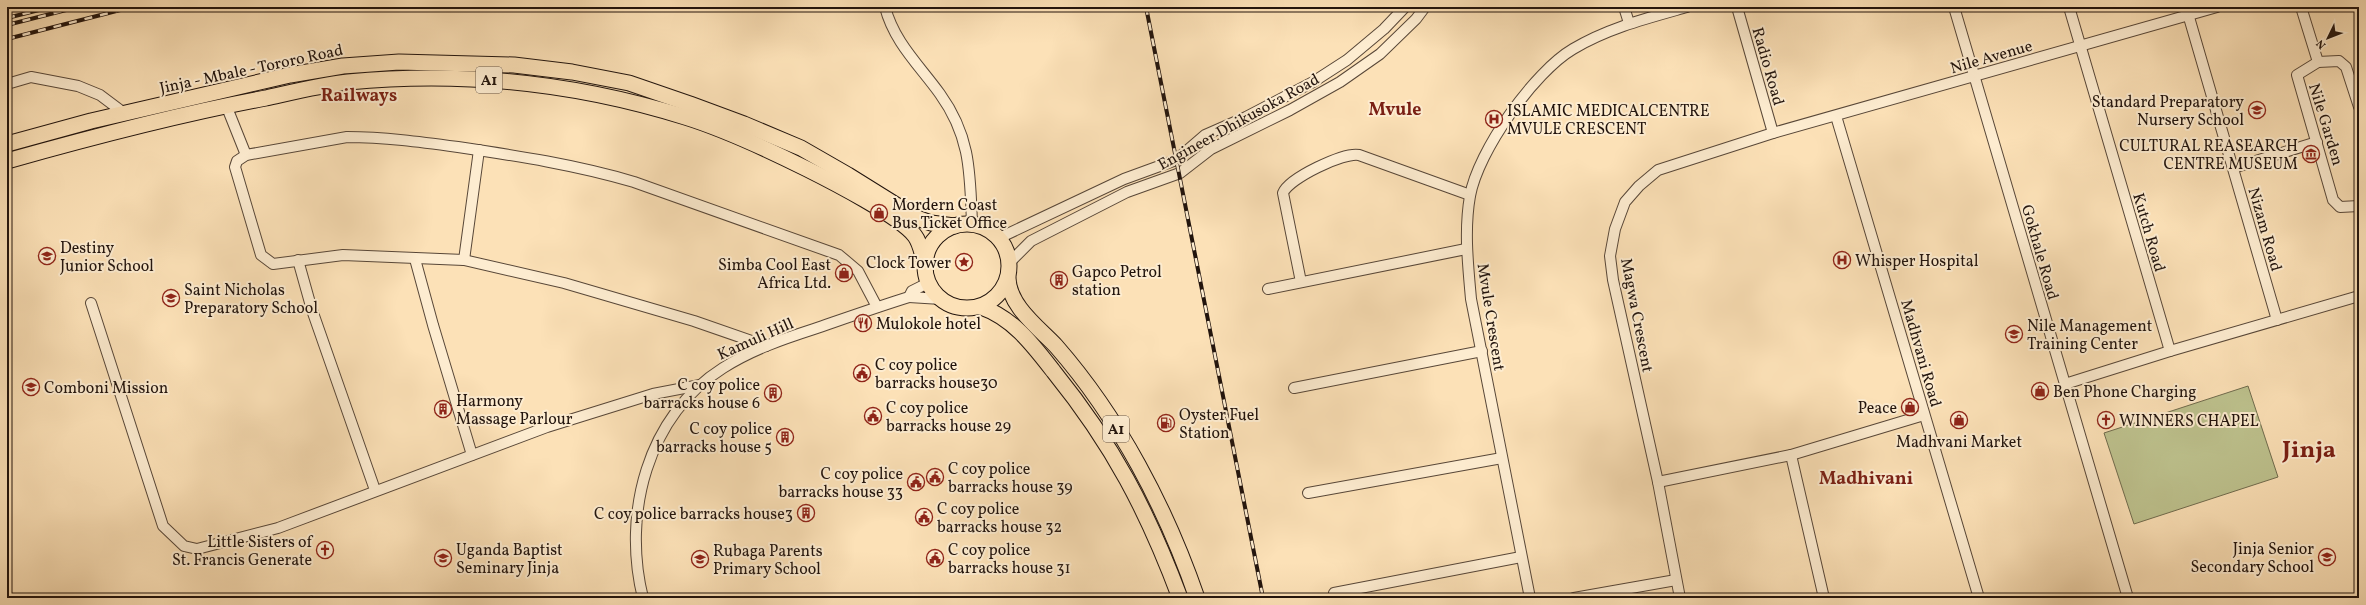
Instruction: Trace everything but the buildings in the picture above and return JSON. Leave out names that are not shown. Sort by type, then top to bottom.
[{"type":"highway","name":"Jinja - Mbale - Tororo Road","points":[[7,144],[124,113],[290,75],[343,66],[399,62],[514,65],[572,72],[629,84],[744,124],[801,148],[842,171],[917,218],[931,223],[954,226]]},
{"type":"highway","name":"Jinja - Mbale - Tororo Road","points":[[7,161],[226,105],[345,82],[404,78],[464,78],[526,83],[629,101],[686,117],[726,132],[818,174],[910,229],[919,242],[925,264]]},
{"type":"highway","name":"A1","points":[[972,224],[954,226],[937,237],[930,245],[925,264],[928,283],[941,300],[953,306],[967,309],[981,307],[997,296],[1008,278]]},
{"type":"highway","points":[[972,224],[982,227],[999,238]]},
{"type":"highway","name":"A1","points":[[999,238],[1006,250],[1009,263],[1008,288],[1018,305],[1057,347],[1094,395],[1125,442],[1151,489],[1174,538],[1197,598]]},
{"type":"highway","name":"A1","points":[[981,307],[1009,320],[1045,360],[1083,408],[1114,454],[1140,502],[1160,546],[1180,598]]},
{"type":"street","points":[[885,7],[888,17],[906,53],[943,99],[963,138],[969,157],[972,224]]},
{"type":"street","name":"Engineer Dhikusoka Road","points":[[999,238],[1124,179],[1176,160],[1205,135],[1246,117],[1313,82],[1347,60],[1384,29],[1405,7]]},
{"type":"street","name":"Engineer Dhikusoka Road","points":[[1009,263],[1031,241],[1127,192],[1180,173],[1211,149],[1290,110],[1340,82],[1380,54],[1416,19],[1425,7]]},
{"type":"street","points":[[1624,7],[1629,23]]},
{"type":"street","name":"Mvule Crescent","points":[[1530,598],[1471,299],[1466,249],[1470,195],[1498,132],[1526,93],[1572,49],[1629,23],[1687,7]]},
{"type":"street","name":"Radio Road","points":[[1737,7],[1772,134]]},
{"type":"street","name":"Gokhale Road","points":[[1954,7],[2128,598]]},
{"type":"street","name":"Kutch Road","points":[[2069,7],[2170,351]]},
{"type":"street","name":"Nile Avenue","points":[[1772,134],[2080,46],[2188,11],[2217,7]]},
{"type":"street","points":[[2301,7],[2318,62]]},
{"type":"street","name":"Nizam Road","points":[[2188,11],[2277,320]]},
{"type":"street","name":"Nile Garden","points":[[2359,107],[2343,64],[2339,61],[2318,62],[2297,75],[2333,200],[2340,207],[2359,206]]},
{"type":"street","points":[[7,84],[31,78],[78,86],[100,95],[124,113]]},
{"type":"street","points":[[226,105],[246,155]]},
{"type":"street","name":"Madhvani Road","points":[[1836,116],[1979,598]]},
{"type":"street","name":"Magwa Crescent","points":[[1680,598],[1658,482],[1613,280],[1610,256],[1615,229],[1625,202],[1639,186],[1658,170],[1772,134]]},
{"type":"street","points":[[766,346],[694,321],[564,282],[464,260],[343,255],[273,264],[261,255],[234,167],[237,161],[246,155],[347,137],[420,141],[601,172],[818,246],[839,255],[850,262],[865,280],[877,307]]},
{"type":"street","points":[[2233,168],[2317,142]]},
{"type":"street","points":[[464,260],[479,150]]},
{"type":"street","points":[[1301,282],[1283,193],[1294,181],[1319,167],[1350,154],[1359,155],[1470,195]]},
{"type":"street","points":[[1268,288],[1466,249]]},
{"type":"street","points":[[415,258],[432,325],[472,455]]},
{"type":"street","points":[[298,260],[312,310],[375,490]]},
{"type":"street","name":"Kamuli Hill","points":[[909,296],[912,291],[928,283]]},
{"type":"street","name":"Kamuli Hill","points":[[640,597],[634,537],[637,504],[645,472],[666,427],[700,385],[722,368],[766,346],[909,296],[941,300]]},
{"type":"street","points":[[2065,384],[2170,351],[2359,296]]},
{"type":"street","points":[[91,303],[163,526],[184,546],[197,550],[278,528],[375,490],[547,427],[653,394],[700,385]]},
{"type":"street","points":[[1294,388],[1482,351]]},
{"type":"street","points":[[1658,482],[1791,455],[1924,415]]},
{"type":"street","points":[[1791,455],[1824,598]]},
{"type":"street","points":[[1308,493],[1502,458]]},
{"type":"street","points":[[1334,593],[1521,557]]},
{"type":"street","points":[[1574,598],[1676,580]]},
{"type":"green space","points":[[2248,386],[2278,477],[2134,524],[2104,433]]},
{"type":"railway","points":[[7,18],[51,7]]},
{"type":"railway","points":[[7,25],[78,7]]},
{"type":"railway","points":[[7,39],[132,7]]},
{"type":"railway","points":[[1146,7],[1263,598]]},
{"type":"place","name":"Standard Preparatory Nursery School","points":[[2257,110]]},
{"type":"place","name":"ISLAMIC MEDICALCENTRE MVULE CRESCENT","points":[[1494,119]]},
{"type":"place","name":"CULTURAL REASEARCH CENTRE MUSEUM","points":[[2311,154]]},
{"type":"place","name":"Mordern Coast Bus Ticket Office","points":[[879,213]]},
{"type":"place","name":"Destiny Junior School","points":[[47,256]]},
{"type":"place","name":"Whisper Hospital","points":[[1842,260]]},
{"type":"place","name":"Clock Tower","points":[[964,262]]},
{"type":"place","name":"Simba Cool East Africa Ltd.","points":[[844,273]]},
{"type":"place","name":"Gapco Petrol station","points":[[1059,280]]},
{"type":"place","name":"Saint Nicholas Preparatory School","points":[[171,298]]},
{"type":"place","name":"Mulokole hotel","points":[[863,323]]},
{"type":"place","name":"Nile Management Training Center","points":[[2014,334]]},
{"type":"place","name":"C coy police barracks house30","points":[[862,373]]},
{"type":"place","name":"Comboni Mission","points":[[31,387]]},
{"type":"place","name":"Ben Phone Charging","points":[[2040,391]]},
{"type":"place","name":"C coy police barracks house 6","points":[[773,393]]},
{"type":"place","name":"Peace","points":[[1910,407]]},
{"type":"place","name":"Harmony Massage Parlour","points":[[443,409]]},
{"type":"place","name":"C coy police barracks house 29","points":[[873,416]]},
{"type":"place","name":"Madhvani Market","points":[[1959,420]]},
{"type":"place","name":"WINNERS CHAPEL","points":[[2106,420]]},
{"type":"place","name":"Oyster Fuel Station","points":[[1166,423]]},
{"type":"place","name":"C coy police barracks house 5","points":[[785,437]]},
{"type":"place","name":"C coy police barracks house 39","points":[[935,477]]},
{"type":"place","name":"C coy police barracks house 33","points":[[916,482]]},
{"type":"place","name":"C coy police barracks house3","points":[[806,513]]},
{"type":"place","name":"C coy police barracks house 32","points":[[924,517]]},
{"type":"place","name":"Little Sisters of St. Francis Generate","points":[[325,550]]},
{"type":"place","name":"Jinja Senior Secondary School","points":[[2327,557]]},
{"type":"place","name":"Uganda Baptist Seminary Jinja","points":[[443,558]]},
{"type":"place","name":"C coy police barracks house 31","points":[[935,558]]},
{"type":"place","name":"Rubaga Parents Primary School","points":[[700,559]]},
{"type":"district","name":"Railways","points":[[359,95]]},
{"type":"district","name":"Mvule","points":[[1395,109]]},
{"type":"district","name":"Jinja","points":[[2309,449]]},
{"type":"district","name":"Madhivani","points":[[1866,478]]}]
